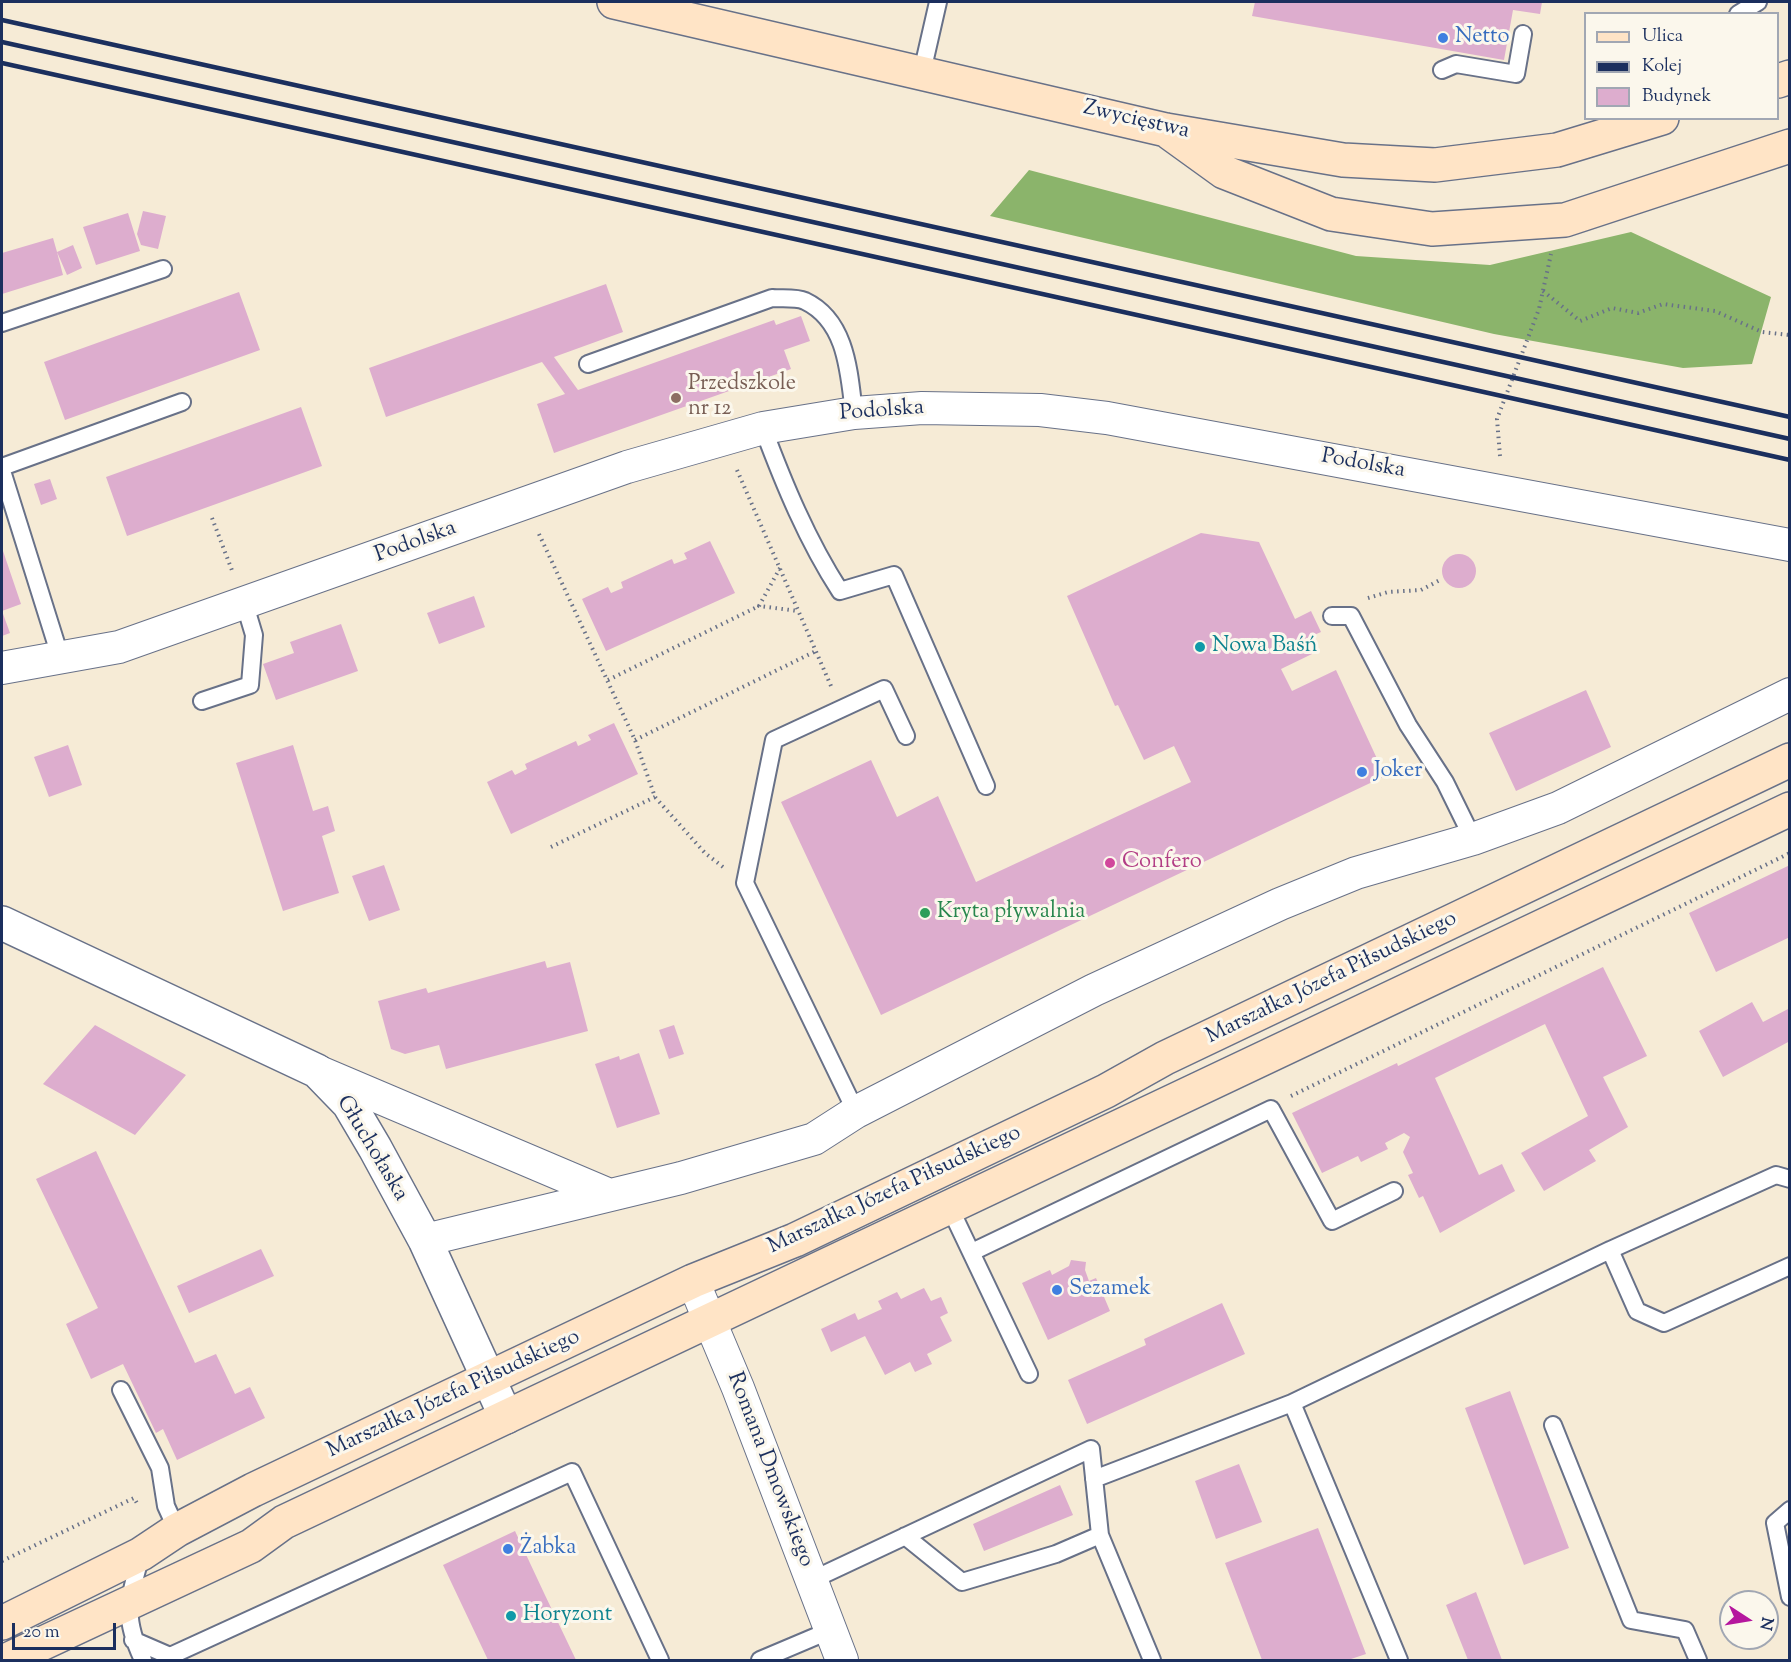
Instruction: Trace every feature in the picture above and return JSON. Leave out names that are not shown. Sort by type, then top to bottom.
[{"type":"main road","name":"Zwycięstwa","points":[[614,2],[1166,130],[1343,159],[1436,165],[1557,150],[1655,120]]},
{"type":"main road","points":[[1166,130],[1224,172],[1331,214],[1432,230],[1565,220],[1790,146]]},
{"type":"main road","name":"Marszałka Józefa Piłsudskiego","points":[[2,1623],[141,1554],[177,1530],[253,1490],[693,1281],[795,1240],[1106,1091],[1165,1058],[1790,760]]},
{"type":"main road","name":"Marszałka Józefa Piłsudskiego","points":[[7,1660],[251,1546],[284,1522],[949,1206],[1183,1099],[1790,809]]},
{"type":"street","name":"Podolska","points":[[2,668],[120,647],[246,605],[527,502],[710,442],[763,428],[854,413],[922,408],[1040,410],[1107,418],[1790,545]]},
{"type":"street","points":[[425,1240],[681,1178],[814,1139],[856,1112],[1094,990],[1280,904],[1356,873],[1473,839],[1558,808],[1790,694]]},
{"type":"street","name":"Głuchołaska","points":[[2,923],[317,1071],[349,1104],[425,1240],[506,1417]]},
{"type":"street","points":[[317,1071],[608,1194]]},
{"type":"street","name":"Romana Dmowskiego","points":[[693,1281],[710,1319],[842,1660]]},
{"type":"lane","points":[[922,72],[939,2]]},
{"type":"lane","points":[[1739,12],[1741,9],[1758,2]]},
{"type":"lane","points":[[1442,70],[1456,64],[1516,74],[1523,34]]},
{"type":"lane","points":[[2,323],[163,269]]},
{"type":"lane","points":[[588,364],[772,298],[804,301],[822,314],[838,336],[847,358],[854,413]]},
{"type":"lane","points":[[60,656],[2,469],[182,402]]},
{"type":"lane","points":[[763,428],[784,483],[822,564],[840,591],[894,575],[986,786]]},
{"type":"lane","points":[[202,701],[250,685],[254,635],[246,605]]},
{"type":"lane","points":[[1332,616],[1352,616],[1408,725],[1445,782],[1473,839]]},
{"type":"lane","points":[[856,1112],[745,883],[774,740],[884,689],[906,736]]},
{"type":"lane","points":[[972,1252],[1271,1109],[1332,1221],[1394,1191]]},
{"type":"lane","points":[[1094,1479],[1292,1403],[1610,1250],[1776,1175],[1790,1179]]},
{"type":"lane","points":[[949,1206],[1029,1374]]},
{"type":"lane","points":[[1610,1250],[1637,1311],[1664,1323],[1790,1266]]},
{"type":"lane","points":[[122,1390],[160,1468],[166,1506],[177,1530]]},
{"type":"lane","points":[[1292,1403],[1399,1660]]},
{"type":"lane","points":[[1553,1425],[1631,1620],[1685,1630],[1698,1660]]},
{"type":"lane","points":[[812,1580],[1091,1449],[1100,1535],[1152,1660]]},
{"type":"lane","points":[[134,1640],[170,1656],[572,1472],[660,1660]]},
{"type":"lane","points":[[1790,1510],[1775,1523],[1790,1596]]},
{"type":"lane","points":[[905,1536],[962,1582],[1056,1554],[1100,1535]]},
{"type":"lane","points":[[141,1554],[128,1604],[134,1640],[143,1660]]},
{"type":"lane","points":[[760,1660],[831,1630]]},
{"type":"path","points":[[1543,291],[1580,321],[1612,308],[1638,313],[1663,304],[1715,311],[1762,332],[1790,335]]},
{"type":"path","points":[[1497,419],[1528,340]]},
{"type":"path","points":[[710,442],[734,463],[841,708]]},
{"type":"path","points":[[527,502],[608,680],[655,797],[705,853],[745,883]]},
{"type":"path","points":[[212,518],[246,605]]},
{"type":"path","points":[[759,606],[780,568]]},
{"type":"path","points":[[1352,616],[1359,603],[1372,596],[1421,590],[1440,580]]},
{"type":"path","points":[[608,680],[759,606],[798,611]]},
{"type":"path","points":[[634,740],[816,651]]},
{"type":"path","points":[[551,847],[655,797]]},
{"type":"path","points":[[1271,1109],[1301,1090],[1790,853]]},
{"type":"path","points":[[2,1561],[134,1498],[139,1508]]},
{"type":"green space","points":[[1029,170],[1356,256],[1490,265],[1631,232],[1771,297],[1752,364],[1683,368],[1494,334],[990,216]]},
{"type":"building","name":"Netto","points":[[1255,2],[1542,2],[1540,14],[1513,10],[1504,60],[1252,16]]},
{"type":"building","points":[[143,211],[166,216],[158,249],[141,245],[137,234]]},
{"type":"building","points":[[128,213],[140,251],[96,265],[83,227]]},
{"type":"building","points":[[53,238],[63,275],[2,294],[2,253]]},
{"type":"building","points":[[73,245],[82,268],[67,275],[57,252]]},
{"type":"building","points":[[606,284],[623,332],[554,357],[578,390],[774,320],[776,325],[801,316],[810,341],[784,350],[791,369],[554,453],[537,404],[565,394],[542,362],[386,417],[369,368]]},
{"type":"building","points":[[239,292],[260,350],[65,420],[44,362]]},
{"type":"building","points":[[301,407],[322,466],[127,536],[106,477]]},
{"type":"building","points":[[50,479],[57,499],[41,505],[34,484]]},
{"type":"building","points":[[1201,533],[1259,542],[1295,619],[1311,611],[1321,632],[1305,639],[1312,654],[1281,669],[1292,691],[1336,670],[1385,776],[881,1015],[781,802],[871,760],[897,817],[938,796],[976,882],[1191,782],[1174,746],[1144,760],[1118,705],[1115,706],[1067,596]]},
{"type":"building","points":[[710,541],[735,593],[606,651],[582,599],[608,587],[611,593],[623,588],[621,582],[672,559],[674,564],[687,559],[684,553]]},
{"type":"building","points":[[2,548],[21,604],[2,611]]},
{"type":"building","points":[[1459,554],[1471,559],[1476,571],[1471,583],[1459,588],[1447,583],[1442,571],[1447,559]]},
{"type":"building","points":[[474,596],[485,627],[439,644],[427,613]]},
{"type":"building","points":[[2,611],[10,633],[2,636]]},
{"type":"building","points":[[341,624],[358,671],[276,700],[263,664],[294,653],[290,642]]},
{"type":"building","points":[[1586,690],[1611,747],[1516,791],[1489,733]]},
{"type":"building","points":[[614,723],[638,774],[511,834],[487,782],[512,770],[515,775],[527,769],[525,764],[576,741],[578,746],[591,740],[588,735]]},
{"type":"building","points":[[68,745],[82,785],[49,797],[34,757]]},
{"type":"building","points":[[293,745],[313,811],[328,806],[335,831],[322,836],[339,893],[283,911],[236,763]]},
{"type":"building","points":[[384,865],[400,910],[369,921],[352,876]]},
{"type":"building","points":[[1790,865],[1790,937],[1716,972],[1689,913]]},
{"type":"building","points":[[545,961],[547,968],[570,962],[588,1031],[446,1069],[439,1045],[405,1054],[391,1049],[378,1001],[426,988],[428,993]]},
{"type":"building","points":[[1603,967],[1647,1056],[1603,1077],[1628,1127],[1589,1150],[1596,1161],[1544,1191],[1521,1153],[1588,1116],[1545,1024],[1435,1078],[1479,1175],[1502,1164],[1515,1191],[1440,1233],[1423,1196],[1419,1198],[1408,1175],[1413,1173],[1403,1152],[1410,1137],[1404,1133],[1385,1143],[1388,1149],[1361,1162],[1358,1156],[1322,1173],[1292,1113],[1397,1063],[1398,1066]]},
{"type":"building","points":[[1752,1002],[1763,1022],[1790,1008],[1790,1041],[1723,1077],[1699,1031]]},
{"type":"building","points":[[95,1025],[186,1075],[135,1135],[43,1084]]},
{"type":"building","points":[[674,1025],[684,1054],[669,1059],[659,1030]]},
{"type":"building","points":[[639,1053],[660,1114],[617,1128],[595,1064],[619,1056],[620,1060]]},
{"type":"building","points":[[96,1151],[195,1363],[216,1354],[235,1394],[250,1387],[265,1418],[177,1460],[163,1429],[156,1433],[123,1364],[91,1379],[66,1324],[98,1308],[36,1179]]},
{"type":"building","points":[[261,1249],[274,1276],[189,1313],[177,1286]]},
{"type":"building","points":[[1071,1260],[1086,1262],[1085,1270],[1089,1281],[1096,1278],[1110,1311],[1048,1340],[1022,1283],[1050,1270],[1052,1275],[1069,1266]]},
{"type":"building","points":[[924,1288],[931,1301],[941,1297],[948,1313],[940,1317],[952,1341],[927,1354],[932,1364],[915,1372],[910,1362],[885,1375],[865,1336],[831,1352],[821,1329],[855,1313],[858,1320],[882,1309],[878,1301],[897,1292],[901,1299]]},
{"type":"building","points":[[1222,1303],[1245,1354],[1087,1424],[1068,1380],[1146,1345],[1144,1339]]},
{"type":"building","points":[[1510,1391],[1569,1548],[1524,1565],[1465,1408]]},
{"type":"building","points":[[1239,1464],[1262,1522],[1216,1539],[1195,1481]]},
{"type":"building","points":[[1060,1485],[1073,1515],[984,1551],[973,1524]]},
{"type":"building","points":[[1318,1528],[1366,1654],[1348,1660],[1262,1660],[1225,1563]]},
{"type":"building","name":"Horyzont","points":[[515,1531],[576,1660],[488,1660],[443,1565]]},
{"type":"building","points":[[1476,1592],[1502,1660],[1468,1660],[1446,1605]]},
{"type":"railway","points":[[2,20],[1790,417]]},
{"type":"railway","points":[[2,42],[1790,439]]},
{"type":"railway","points":[[2,63],[1790,460]]},
{"type":"place","name":"Netto","points":[[1443,38]]},
{"type":"place","name":"Przedszkole nr 12","points":[[676,398]]},
{"type":"place","name":"Nowa Baśń","points":[[1200,647]]},
{"type":"place","name":"Joker","points":[[1362,772]]},
{"type":"place","name":"Confero","points":[[1110,863]]},
{"type":"place","name":"Kryta pływalnia","points":[[925,913]]},
{"type":"place","name":"Sezamek","points":[[1057,1290]]},
{"type":"place","name":"Żabka","points":[[508,1549]]},
{"type":"place","name":"Horyzont","points":[[511,1616]]}]
